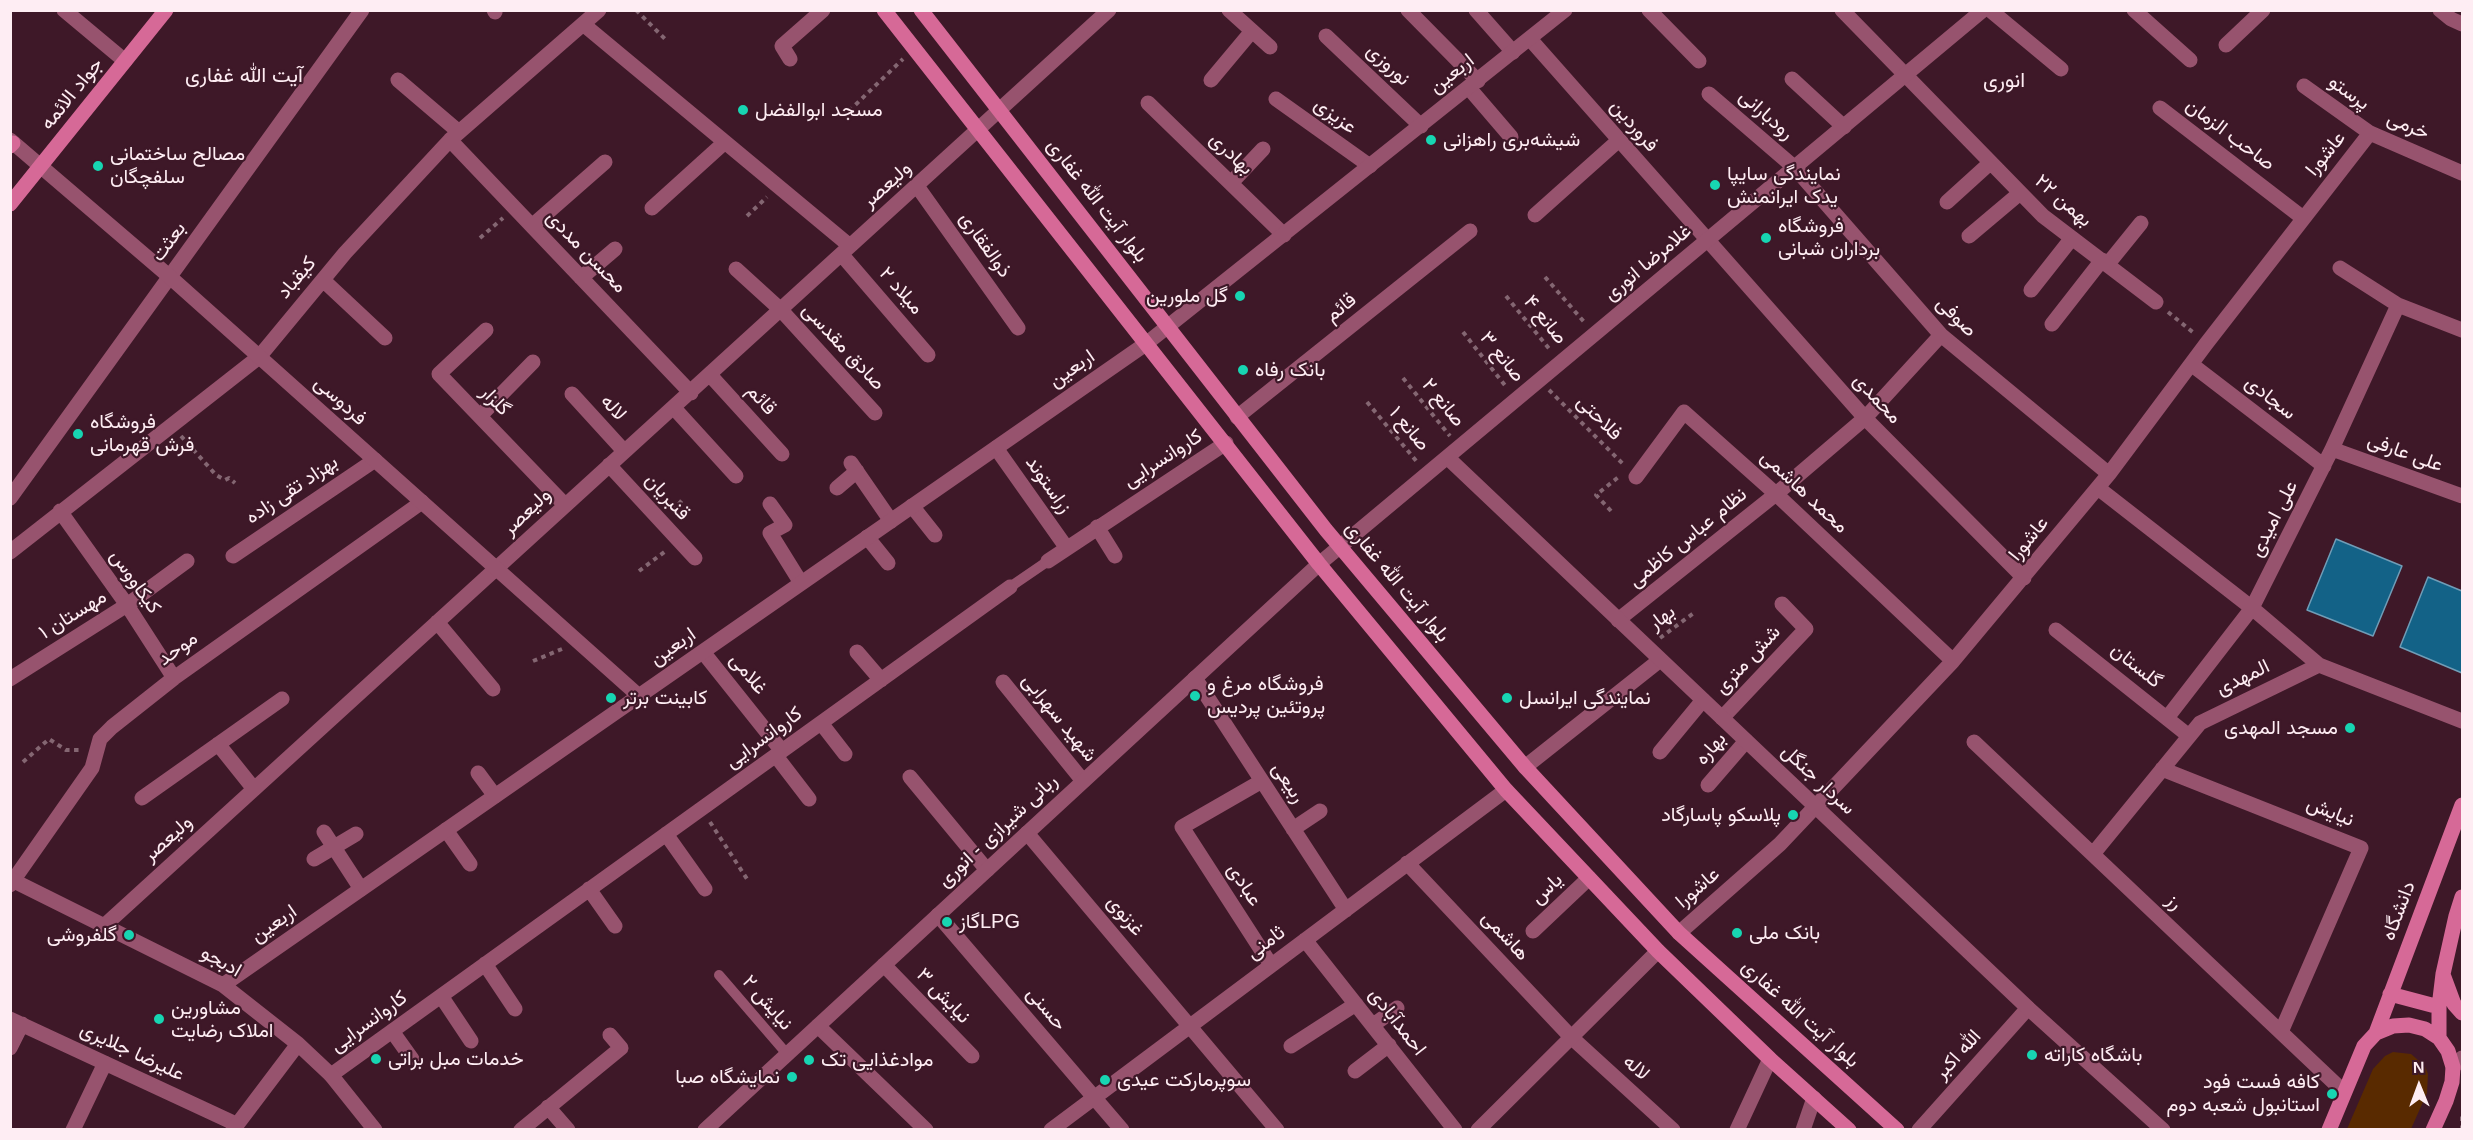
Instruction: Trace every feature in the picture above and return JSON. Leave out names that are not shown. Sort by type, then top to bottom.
[{"type":"main road","name":"جواد الائمه","points":[[10,204],[166,10]]},
{"type":"main road","points":[[884,10],[1319,564],[1506,790],[1658,951],[1770,1059],[1849,1130]]},
{"type":"main road","name":"بلوار آیت الله غفاری","points":[[921,10],[1341,548],[1525,766],[1679,933],[1897,1130]]},
{"type":"main road","name":"دانشگاه","points":[[2329,1129],[2364,1046],[2376,1033],[2463,805]]},
{"type":"main road","points":[[2439,1038],[2439,1007],[2443,974],[2456,916],[2463,897]]},
{"type":"main road","points":[[1658,951],[1679,933]]},
{"type":"main road","points":[[2443,974],[2454,1004],[2463,1013]]},
{"type":"main road","points":[[2390,994],[2439,1007]]},
{"type":"main road","points":[[2376,1033],[2393,1026],[2409,1025],[2425,1029],[2439,1038],[2458,1062],[2435,1128]]},
{"type":"street","points":[[64,10],[125,62]]},
{"type":"street","name":"بعثت","points":[[10,498],[362,10]]},
{"type":"street","points":[[790,59],[782,46],[823,10]]},
{"type":"street","points":[[1000,111],[1109,10]]},
{"type":"street","points":[[1228,10],[1270,47]]},
{"type":"street","points":[[1408,10],[1473,85],[1511,137]]},
{"type":"street","points":[[1476,10],[1513,52]]},
{"type":"street","name":"اربعین","points":[[223,985],[1147,343],[1565,10]]},
{"type":"street","points":[[1649,10],[1699,61]]},
{"type":"street","name":"۲۲ بهمن","points":[[1842,10],[2043,216],[2156,302]]},
{"type":"street","name":"غلامرضا انوری","points":[[1319,564],[1341,548],[1983,10]]},
{"type":"street","points":[[1990,10],[2061,69]]},
{"type":"street","points":[[2134,10],[2190,60]]},
{"type":"street","points":[[2226,45],[2263,10]]},
{"type":"street","points":[[2440,10],[2451,19],[2463,24]]},
{"type":"street","points":[[592,15],[725,142],[778,186],[846,251]]},
{"type":"street","name":"کیقباد","points":[[10,552],[259,357],[323,280],[454,136],[592,15]]},
{"type":"street","points":[[1211,80],[1252,31]]},
{"type":"street","name":"نوروزی","points":[[1326,36],[1421,126]]},
{"type":"street","name":"فروردین","points":[[1530,39],[1707,241]]},
{"type":"street","points":[[1792,79],[1844,127]]},
{"type":"street","name":"محسن مددی","points":[[398,80],[454,136],[515,208],[691,393]]},
{"type":"street","name":"پرستو","points":[[2304,86],[2370,133]]},
{"type":"street","name":"رودبارانی","points":[[1709,94],[1795,168]]},
{"type":"street","name":"عزیزی","points":[[1276,99],[1370,166]]},
{"type":"street","name":"بهادری","points":[[1149,103],[1284,235]]},
{"type":"street","name":"صاحب الزمان","points":[[2160,108],[2303,218]]},
{"type":"street","name":"ولیعصر","points":[[105,925],[1000,111]]},
{"type":"street","name":"خرمی","points":[[2370,133],[2463,172]]},
{"type":"street","name":"عاشورا","points":[[1679,933],[1780,844],[1953,661],[2098,488],[2206,344],[2370,133]]},
{"type":"street","points":[[1535,215],[1619,140]]},
{"type":"street","points":[[652,208],[725,142]]},
{"type":"street","name":"فردوسی","points":[[11,143],[170,277],[639,696]]},
{"type":"street","points":[[1231,183],[1263,149]]},
{"type":"street","points":[[532,226],[605,162]]},
{"type":"street","points":[[1947,202],[1990,163]]},
{"type":"street","name":"صوفی","points":[[1795,168],[1941,335],[2109,474]]},
{"type":"street","name":"ذوالفقاری","points":[[917,186],[1018,328]]},
{"type":"street","points":[[1969,236],[2020,193]]},
{"type":"street","points":[[2052,324],[2141,223]]},
{"type":"street","name":"قائم","points":[[1237,417],[1470,231]]},
{"type":"street","points":[[2031,290],[2072,238]]},
{"type":"street","name":"محمدی","points":[[1707,241],[1865,418],[2024,578]]},
{"type":"street","points":[[581,278],[615,249]]},
{"type":"street","name":"میلاد ۲","points":[[846,251],[928,355]]},
{"type":"street","points":[[2340,268],[2398,305],[2463,330]]},
{"type":"street","name":"صادق مقدسی","points":[[736,269],[781,310],[875,413]]},
{"type":"street","points":[[323,280],[385,338]]},
{"type":"street","name":"علی امیدی","points":[[2167,718],[2252,608],[2324,466],[2398,305]]},
{"type":"street","name":"گلزار","points":[[486,330],[439,374],[565,505]]},
{"type":"street","name":"نظام عباس کاظمی","points":[[1618,620],[1776,494],[1865,418],[1941,335]]},
{"type":"street","points":[[480,416],[533,362]]},
{"type":"street","name":"سجادی","points":[[2191,364],[2324,466]]},
{"type":"street","name":"قائم","points":[[710,375],[782,454]]},
{"type":"street","name":"لاله","points":[[572,394],[624,451]]},
{"type":"street","points":[[674,408],[736,476]]},
{"type":"street","name":"محمد هاشمی","points":[[1632,473],[1684,412],[1776,494],[1953,661]]},
{"type":"street","name":"کاروانسرایی","points":[[1048,561],[1226,443]]},
{"type":"street","name":"زراستوند","points":[[996,448],[1066,547]]},
{"type":"street","name":"علی عارفی","points":[[2332,449],[2463,496]]},
{"type":"street","name":"سردار جنگل","points":[[1454,453],[1618,620],[2028,1008],[2163,1130]]},
{"type":"street","name":"بهزاد تقی زاده","points":[[233,556],[375,460]]},
{"type":"street","name":"قنبریان","points":[[609,465],[695,558]]},
{"type":"street","points":[[837,488],[854,467],[891,521]]},
{"type":"street","points":[[2098,488],[2252,608],[2319,665],[2463,721]]},
{"type":"street","name":"موحد","points":[[11,882],[92,768],[100,739],[112,727],[174,678],[422,502]]},
{"type":"street","points":[[770,504],[784,525],[770,533],[801,583]]},
{"type":"street","points":[[912,506],[935,535]]},
{"type":"street","name":"کیکاووس","points":[[60,511],[127,605],[174,678]]},
{"type":"street","points":[[1097,527],[1115,556]]},
{"type":"street","points":[[867,537],[888,563]]},
{"type":"street","name":"مهستان ۱","points":[[10,679],[127,605],[187,561]]},
{"type":"street","name":"ربانی شیرازی - انوری","points":[[705,1130],[1319,564]]},
{"type":"street","name":"کاروانسرایی","points":[[331,1075],[1010,587]]},
{"type":"street","name":"شش متری","points":[[1722,718],[1806,629],[1782,604]]},
{"type":"street","points":[[437,622],[493,689]]},
{"type":"street","name":"گلستان","points":[[2056,630],[2189,736]]},
{"type":"street","name":"غلامی","points":[[703,652],[779,753],[809,799]]},
{"type":"street","points":[[857,652],[881,680]]},
{"type":"street","points":[[1525,766],[1660,660]]},
{"type":"street","name":"المهدی","points":[[2093,854],[2200,723],[2319,665]]},
{"type":"street","name":"ربیعی","points":[[1195,678],[1346,909]]},
{"type":"street","name":"شهید سهرابی","points":[[1002,682],[1083,781]]},
{"type":"street","points":[[142,798],[282,699]]},
{"type":"street","points":[[1660,752],[1703,700]]},
{"type":"street","points":[[821,723],[845,754]]},
{"type":"street","name":"بهاره","points":[[1708,785],[1746,741]]},
{"type":"street","name":"رز","points":[[1974,742],[2344,1092]]},
{"type":"street","points":[[218,744],[254,789]]},
{"type":"street","name":"نیایش","points":[[2163,768],[2361,848],[2281,1032]]},
{"type":"street","points":[[478,773],[495,796]]},
{"type":"street","points":[[910,777],[987,870]]},
{"type":"street","name":"عبادی","points":[[1262,781],[1182,827],[1271,965]]},
{"type":"street","name":"ثامنی","points":[[1051,1130],[1506,790]]},
{"type":"street","points":[[1293,829],[1320,811]]},
{"type":"street","points":[[446,830],[471,864]]},
{"type":"street","points":[[324,831],[361,889]]},
{"type":"street","name":"غزنوی","points":[[1028,833],[1277,1130]]},
{"type":"street","points":[[314,860],[357,834]]},
{"type":"street","points":[[666,834],[705,889]]},
{"type":"street","name":"هاشمی","points":[[1407,864],[1571,1037]]},
{"type":"street","name":"یاس","points":[[1533,931],[1589,878]]},
{"type":"street","name":"ادبجو","points":[[11,882],[105,925],[223,985],[298,1044],[331,1075],[375,1130]]},
{"type":"street","points":[[589,889],[615,926]]},
{"type":"street","name":"حسنی","points":[[938,915],[1122,1130]]},
{"type":"street","name":"احمدآبادی","points":[[1305,940],[1455,1130]]},
{"type":"street","points":[[1478,1130],[1658,951]]},
{"type":"street","points":[[485,964],[515,1009]]},
{"type":"street","name":"نیایش ۳","points":[[884,965],[972,1056]]},
{"type":"street","points":[[441,996],[471,1041]]},
{"type":"street","points":[[1291,1046],[1356,1004]]},
{"type":"street","points":[[1373,1025],[1397,1008]]},
{"type":"street","name":"الله اکبر","points":[[1918,1130],[2028,1008]]},
{"type":"street","points":[[10,1048],[16,1021]]},
{"type":"street","name":"علیرضا جلایری","points":[[16,1021],[234,1127]]},
{"type":"street","points":[[818,1026],[916,1126]]},
{"type":"street","points":[[392,1031],[412,1059]]},
{"type":"street","points":[[520,1130],[621,1048],[610,1035]]},
{"type":"street","name":"لاله","points":[[1571,1037],[1673,1130]]},
{"type":"street","points":[[234,1127],[298,1044]]},
{"type":"street","points":[[1355,1071],[1389,1046]]},
{"type":"street","points":[[1737,1130],[1770,1059]]},
{"type":"street","points":[[73,1130],[105,1063]]},
{"type":"street","points":[[1803,1130],[1814,1098]]},
{"type":"street","points":[[548,1107],[568,1130]]},
{"type":"lane","name":"کاروانسرایی","points":[[1010,587],[1048,561]]},
{"type":"lane","name":"نیایش ۲","points":[[719,975],[787,1054]]},
{"type":"path","points":[[636,10],[665,39]]},
{"type":"path","points":[[849,111],[914,48]]},
{"type":"path","points":[[747,216],[778,186]]},
{"type":"path","points":[[480,238],[515,208]]},
{"type":"path","points":[[1545,277],[1595,334]]},
{"type":"path","name":"صانع ۴","points":[[1506,296],[1561,364]]},
{"type":"path","points":[[2156,302],[2206,344]]},
{"type":"path","name":"صانع ۳","points":[[1463,332],[1517,400]]},
{"type":"path","name":"صانع ۲","points":[[1403,378],[1454,453]]},
{"type":"path","name":"فلاحتی","points":[[1540,381],[1632,473]]},
{"type":"path","name":"صانع ۱","points":[[1367,402],[1428,475]]},
{"type":"path","points":[[171,425],[216,475],[225,480],[229,478],[235,483]]},
{"type":"path","points":[[1611,511],[1596,495],[1632,473]]},
{"type":"path","points":[[639,571],[679,540]]},
{"type":"path","name":"بهار","points":[[1648,648],[1695,612]]},
{"type":"path","points":[[533,661],[580,642]]},
{"type":"path","points":[[23,762],[49,739],[66,750],[95,751]]},
{"type":"path","points":[[701,809],[749,882]]},
{"type":"path","points":[[2462,1130],[2463,1114]]},
{"type":"shaded area","points":[[2393,1052],[2411,1054],[2425,1066],[2428,1074],[2427,1093],[2411,1129],[2347,1129],[2373,1069],[2385,1056]]},
{"type":"building","points":[[2336,539],[2402,566],[2373,636],[2307,610]]},
{"type":"building","points":[[2428,577],[2462,591],[2462,673],[2400,647]]},
{"type":"place","name":"مسجد ابوالفضل","points":[[743,110]]},
{"type":"place","name":"شیشه‌بری راهزانی","points":[[1431,140]]},
{"type":"place","name":"مصالح ساختمانی سلفچگان","points":[[98,166]]},
{"type":"place","name":"نمایندگی سایپا یدک ایرانمنش","points":[[1715,185]]},
{"type":"place","name":"فروشگاه برداران شبانی","points":[[1766,238]]},
{"type":"place","name":"گل ملورین","points":[[1240,296]]},
{"type":"place","name":"بانک رفاه","points":[[1243,370]]},
{"type":"place","name":"فروشگاه فرش قهرمانی","points":[[78,434]]},
{"type":"place","name":"فروشگاه مرغ و پروتئین پردیس","points":[[1195,696]]},
{"type":"place","name":"کابینت برتر","points":[[611,698]]},
{"type":"place","name":"نمایندگی ایرانسل","points":[[1507,698]]},
{"type":"place","name":"مسجد المهدی","points":[[2350,728]]},
{"type":"place","name":"پلاسکو پاسارگاد","points":[[1793,815]]},
{"type":"place","name":"گازLPG","points":[[947,922]]},
{"type":"place","name":"بانک ملی","points":[[1737,933]]},
{"type":"place","name":"گلفروشی","points":[[129,935]]},
{"type":"place","name":"مشاورین املاک رضایت","points":[[159,1019]]},
{"type":"place","name":"باشگاه کاراته","points":[[2032,1055]]},
{"type":"place","name":"خدمات مبل براتی","points":[[376,1059]]},
{"type":"place","name":"موادغذایی تک","points":[[809,1060]]},
{"type":"place","name":"نمایشگاه صبا","points":[[792,1077]]},
{"type":"place","name":"سوپرمارکت عیدی","points":[[1105,1080]]},
{"type":"place","name":"کافه فست فود استانبول شعبه دوم","points":[[2332,1094]]},
{"type":"district","name":"آیت الله غفاری","points":[[244,76]]},
{"type":"district","name":"انوری","points":[[2004,81]]}]
